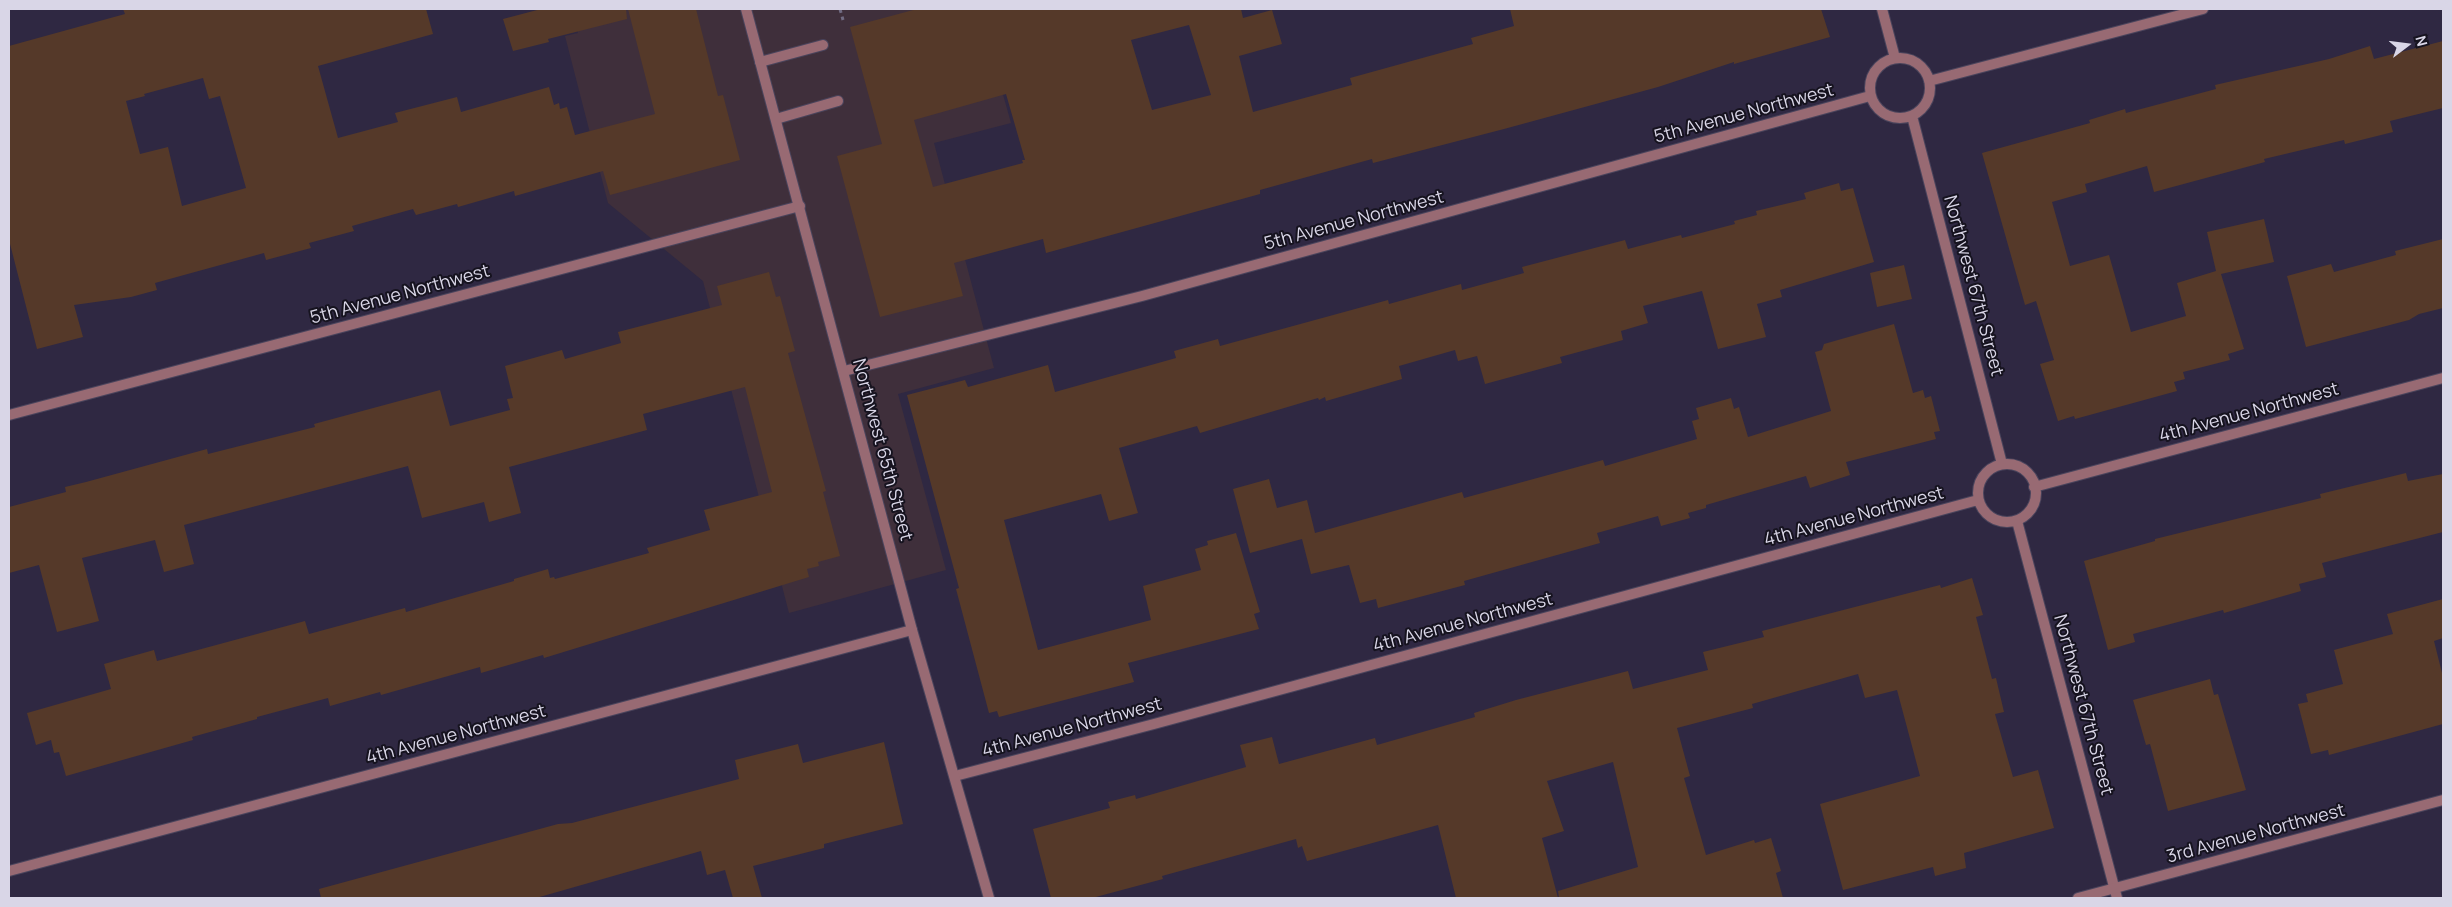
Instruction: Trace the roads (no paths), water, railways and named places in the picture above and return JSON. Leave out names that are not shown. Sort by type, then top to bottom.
[{"type":"street","name":"Northwest 65th Street","points":[[746,9],[912,630],[989,898]]},
{"type":"street","points":[[1882,9],[1895,58]]},
{"type":"street","points":[[1929,81],[2203,9]]},
{"type":"street","points":[[760,62],[823,45]]},
{"type":"street","points":[[1895,58],[1914,61],[1923,68],[1929,81],[1929,97],[1925,106],[1912,116],[1896,119],[1886,116],[1878,110],[1870,96],[1869,84],[1875,71],[1886,61],[1895,58]]},
{"type":"street","name":"5th Avenue Northwest","points":[[844,371],[1142,296],[1870,96]]},
{"type":"street","points":[[776,119],[838,101]]},
{"type":"street","name":"Northwest 67th Street","points":[[1912,116],[2002,464]]},
{"type":"street","name":"5th Avenue Northwest","points":[[9,416],[800,206]]},
{"type":"street","name":"4th Avenue Northwest","points":[[2034,487],[2443,378]]},
{"type":"street","points":[[2002,464],[2022,468],[2029,474],[2034,487],[2035,501],[2031,509],[2017,521],[2008,523],[1991,518],[1984,512],[1978,500],[1979,482],[1993,467],[2002,464]]},
{"type":"street","name":"4th Avenue Northwest","points":[[955,776],[1154,724],[1978,500]]},
{"type":"street","name":"Northwest 67th Street","points":[[2017,521],[2116,893]]},
{"type":"street","name":"4th Avenue Northwest","points":[[9,871],[912,630]]},
{"type":"street","name":"3rd Avenue Northwest","points":[[2078,898],[2116,893],[2443,800]]}]
